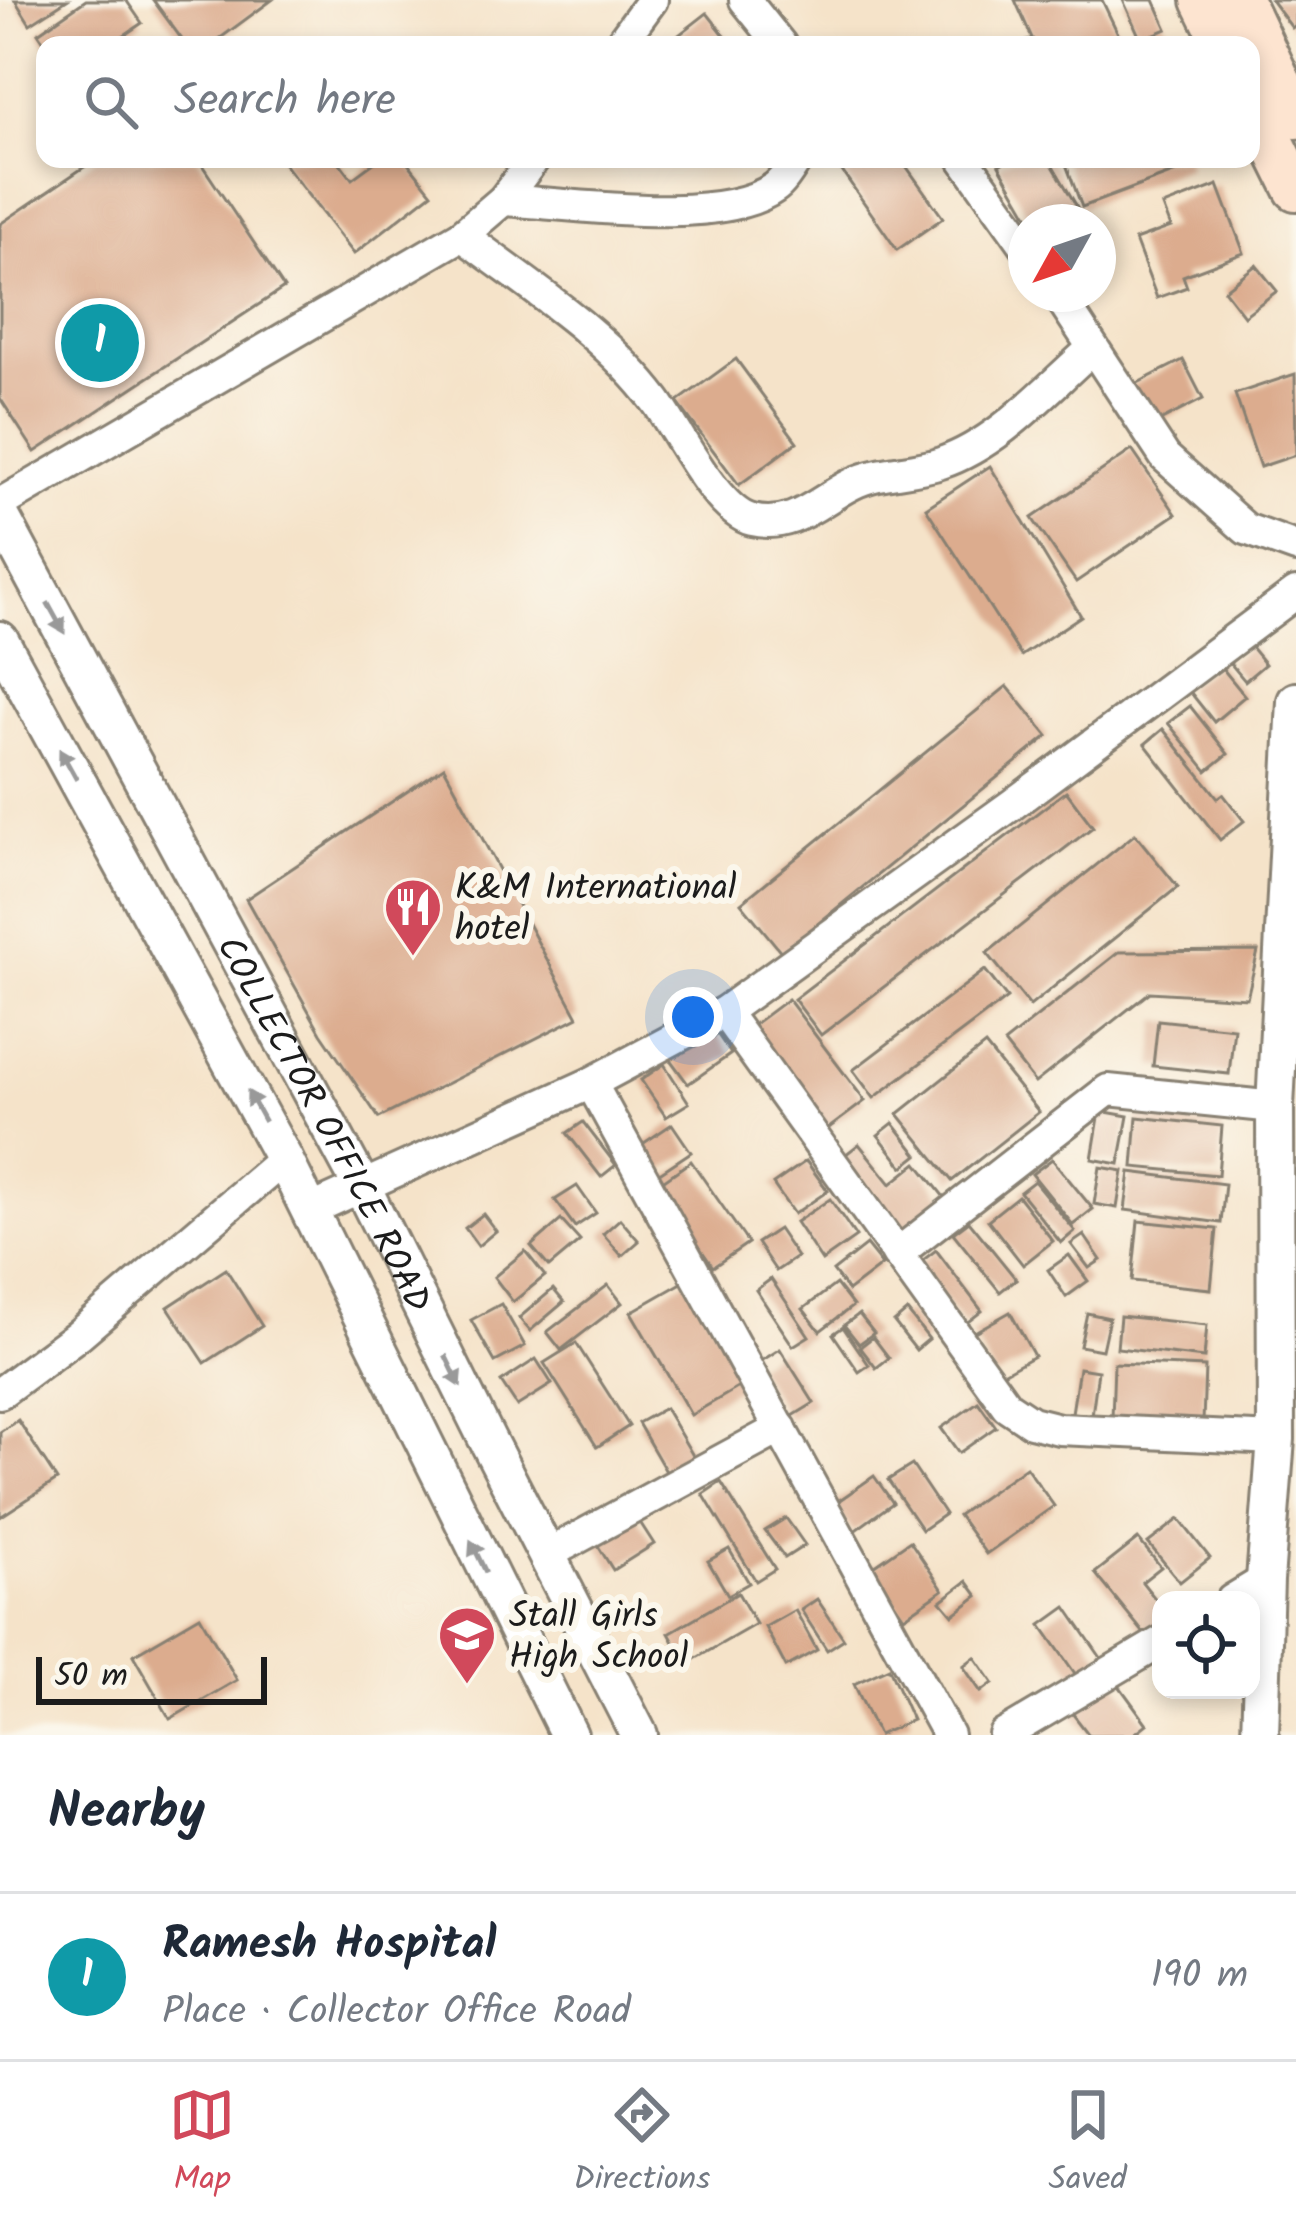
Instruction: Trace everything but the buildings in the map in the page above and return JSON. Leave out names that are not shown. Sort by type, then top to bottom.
[{"type":"main road","points":[[1203,0],[1221,36]]},
{"type":"main road","points":[[1241,0],[1258,36]]},
{"type":"main road","points":[[1260,40],[1296,117]]},
{"type":"main road","points":[[1260,116],[1296,190]]},
{"type":"street","points":[[626,36],[652,0]]},
{"type":"street","points":[[745,0],[774,36]]},
{"type":"street","points":[[0,504],[462,235],[503,200],[527,168]]},
{"type":"street","points":[[503,200],[703,210],[736,204],[776,188],[790,168]]},
{"type":"street","points":[[970,168],[1008,221]]},
{"type":"street","points":[[462,235],[576,322],[620,362],[650,394],[724,500],[749,520],[782,522],[874,474],[940,463],[978,446],[1093,348]]},
{"type":"street","points":[[1070,312],[1165,457],[1246,529],[1296,547]]},
{"type":"street","name":"COLLECTOR OFFICE ROAD","points":[[0,515],[363,1189],[639,1735]]},
{"type":"street","points":[[310,1210],[591,1084],[724,1012],[1296,593]]},
{"type":"street","name":"COLLECTOR OFFICE ROAD","points":[[0,640],[284,1159],[569,1735]]},
{"type":"street","points":[[1261,1735],[1265,1580],[1276,1439],[1275,1107],[1296,701]]},
{"type":"street","points":[[724,1012],[1007,1406],[1031,1422],[1059,1430],[1276,1439]]},
{"type":"street","points":[[591,1084],[948,1735]]},
{"type":"street","points":[[897,1254],[1108,1090],[1275,1107]]},
{"type":"street","points":[[0,1393],[78,1335],[284,1159]]},
{"type":"street","points":[[546,1555],[781,1428]]},
{"type":"street","points":[[1247,1591],[1265,1580]]},
{"type":"street","points":[[1004,1735],[1152,1647]]},
{"type":"place","name":"Ramesh Hospital","points":[[100,343]]},
{"type":"place","name":"K&M International hotel","points":[[413,958]]},
{"type":"place","name":"Stall Girls High School","points":[[467,1686]]}]
